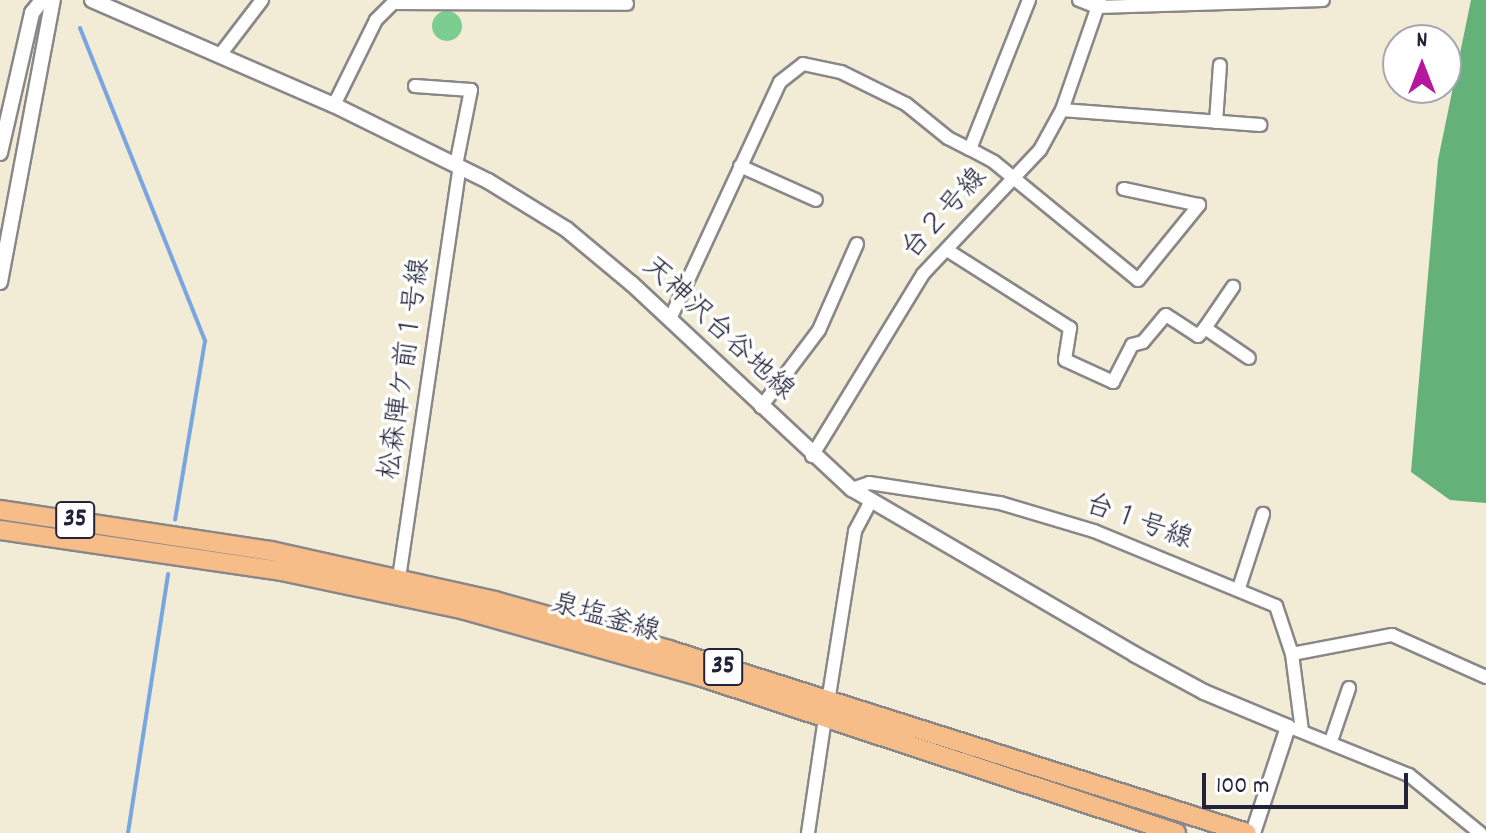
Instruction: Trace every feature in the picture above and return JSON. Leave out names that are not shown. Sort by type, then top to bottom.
[{"type":"main road","name":"泉塩釜線","points":[[0,510],[189,538],[399,578],[669,650],[827,710],[1176,833]]},
{"type":"main road","name":"泉塩釜線","points":[[0,530],[370,588],[568,638],[827,710],[1247,833]]},
{"type":"street","points":[[0,153],[32,13],[42,0]]},
{"type":"street","points":[[0,282],[53,0]]},
{"type":"street","name":"天神沢台谷地線","points":[[92,0],[334,105],[458,166],[566,229],[670,319],[812,456],[852,489],[1148,662],[1295,729]]},
{"type":"street","points":[[220,55],[262,0]]},
{"type":"street","points":[[970,149],[1029,0]]},
{"type":"street","points":[[1079,0],[1099,4],[1323,0]]},
{"type":"street","points":[[334,105],[376,20],[394,2],[627,4]]},
{"type":"street","name":"台２号線","points":[[812,456],[923,274],[1040,150],[1062,110],[1099,4]]},
{"type":"street","points":[[670,319],[780,82],[803,64],[841,72],[906,104],[948,138],[970,149],[1011,178],[1138,280],[1199,205],[1124,189]]},
{"type":"street","points":[[1216,122],[1220,65]]},
{"type":"street","name":"松森陣ケ前１号線","points":[[399,578],[471,90],[415,86]]},
{"type":"street","points":[[1062,110],[1260,125]]},
{"type":"street","points":[[740,166],[816,200]]},
{"type":"street","points":[[761,407],[819,330],[857,244]]},
{"type":"street","points":[[947,250],[1070,328],[1065,360],[1113,382],[1132,345],[1143,342],[1166,315],[1198,336],[1233,287]]},
{"type":"street","points":[[1205,328],[1249,358]]},
{"type":"street","name":"台１号線","points":[[852,489],[869,483],[1000,503],[1094,531],[1239,588],[1276,606],[1292,654],[1295,729]]},
{"type":"street","points":[[808,833],[855,531],[871,501]]},
{"type":"street","points":[[1239,588],[1263,514]]},
{"type":"street","points":[[1292,654],[1392,635],[1486,677]]},
{"type":"street","points":[[1331,741],[1349,688]]},
{"type":"street","points":[[1253,833],[1295,729],[1331,741],[1430,787],[1483,832]]},
{"type":"green space","points":[[1471,0],[1486,0],[1486,503],[1450,500],[1411,472],[1438,160],[1450,104],[1462,104],[1462,44]]},
{"type":"green space","points":[[447,11],[458,15],[462,26],[458,37],[447,41],[436,37],[432,26],[436,15]]},
{"type":"waterway","points":[[80,28],[205,341],[175,520]]},
{"type":"waterway","points":[[128,833],[168,574]]}]
